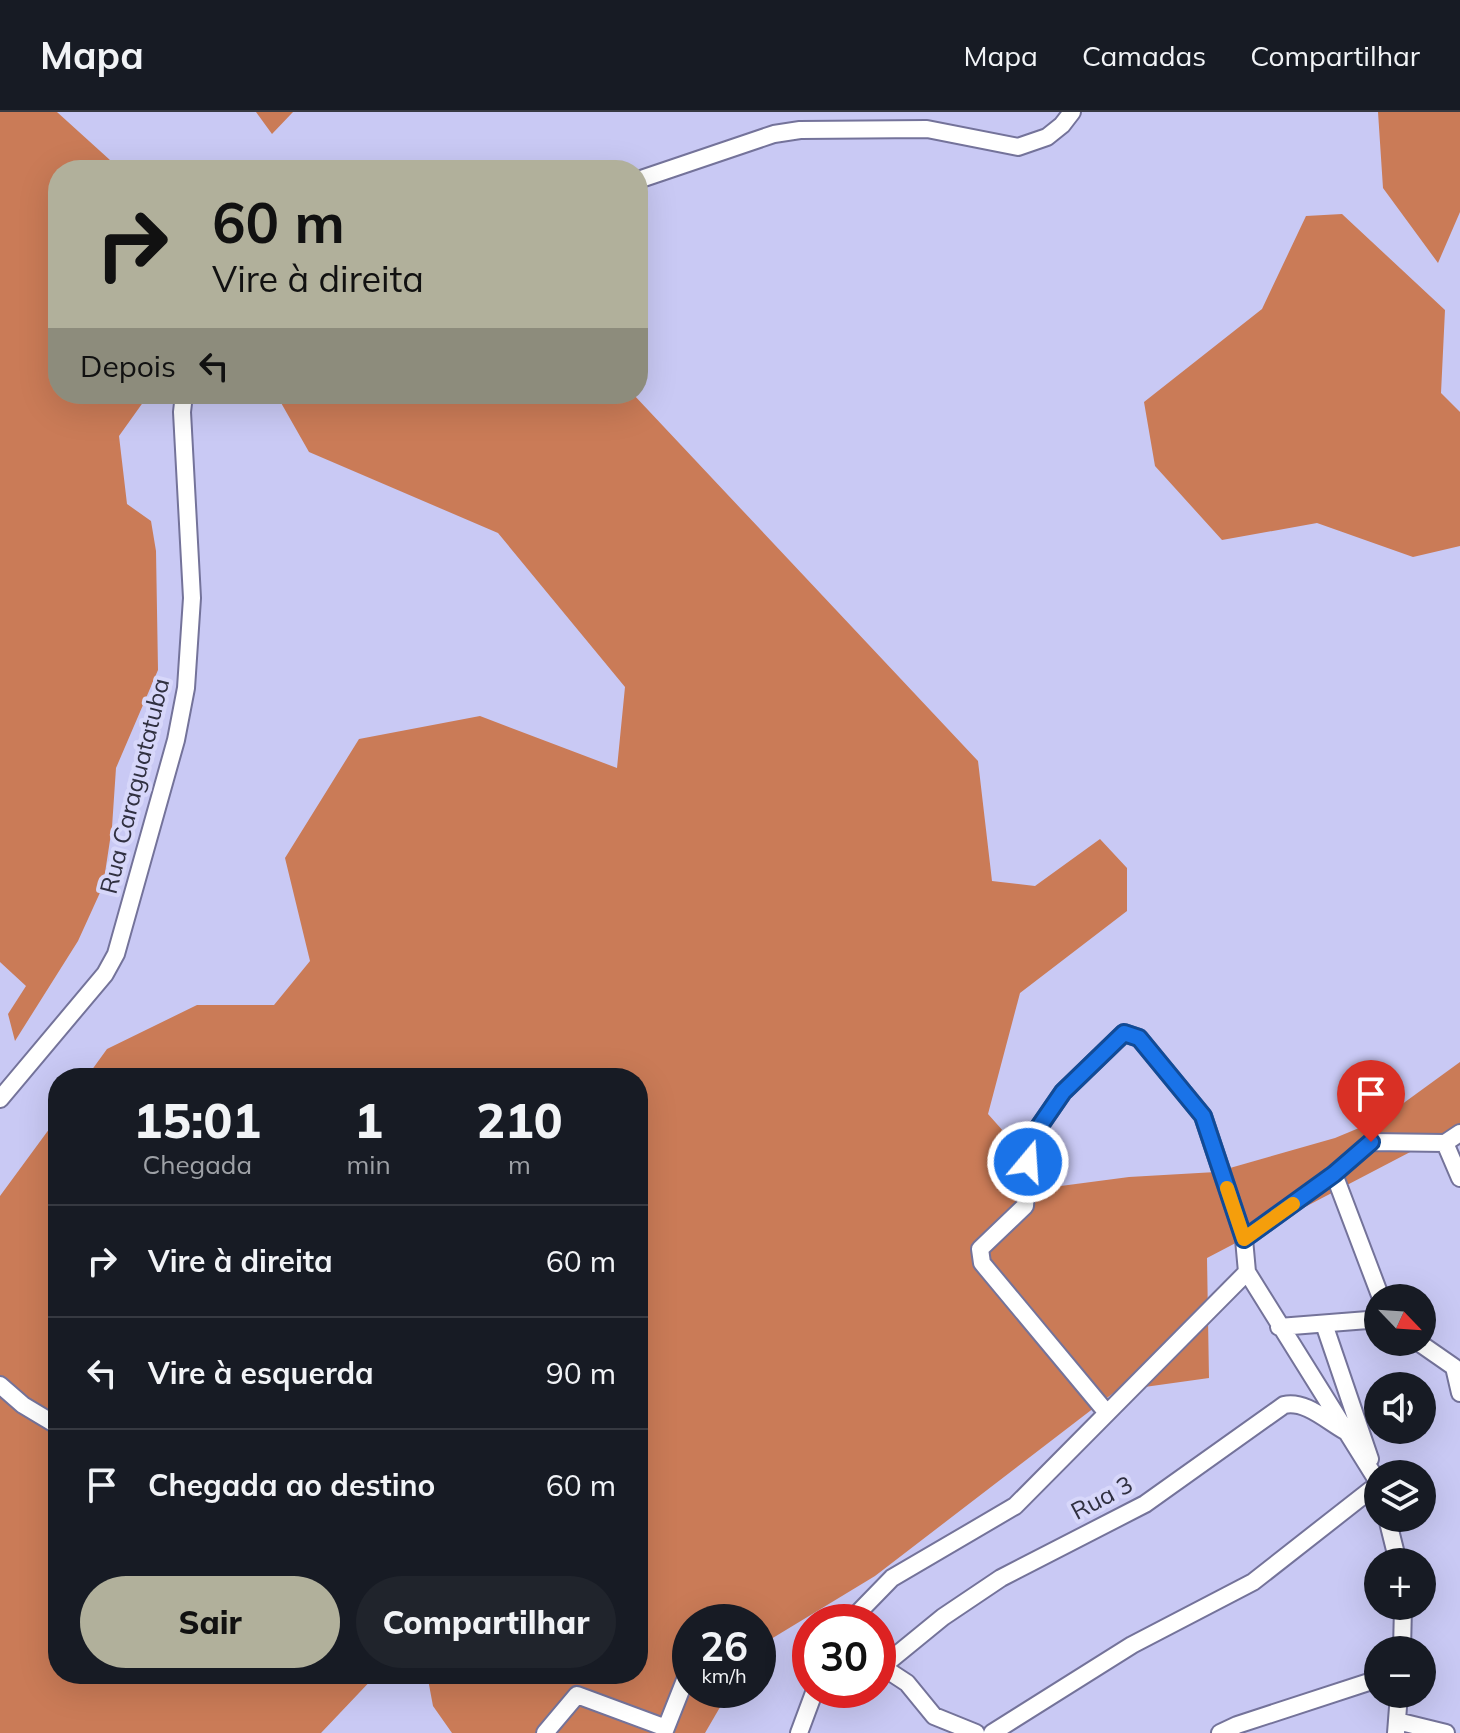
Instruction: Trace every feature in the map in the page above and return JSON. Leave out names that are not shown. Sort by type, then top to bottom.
[{"type":"street","points":[[648,177],[774,134],[800,130],[927,129],[1018,147],[1047,137],[1072,112]]},
{"type":"street","name":"Rua Caraguatatuba","points":[[0,1099],[105,974],[116,954],[176,740],[186,688],[192,598],[183,404]]},
{"type":"street","points":[[1107,1413],[982,1263],[980,1249],[1025,1206],[1030,1140],[1063,1092],[1124,1033],[1139,1038],[1203,1116],[1244,1239],[1247,1272],[1364,1460]]},
{"type":"street","points":[[1244,1239],[1334,1174],[1371,1142],[1445,1143],[1460,1133]]},
{"type":"street","points":[[1445,1143],[1460,1178]]},
{"type":"street","points":[[1334,1174],[1376,1284]]},
{"type":"street","points":[[867,1604],[892,1578],[1015,1506],[1247,1272]]},
{"type":"street","points":[[1279,1327],[1364,1320]]},
{"type":"street","points":[[1324,1324],[1370,1460]]},
{"type":"street","points":[[1436,1354],[1454,1367],[1460,1393]]},
{"type":"street","points":[[0,1385],[23,1405],[48,1420]]},
{"type":"street","name":"Rua 3","points":[[896,1653],[1001,1578],[1145,1504],[1284,1405],[1294,1403],[1303,1406],[1345,1431]]},
{"type":"street","points":[[992,1733],[1132,1645],[1253,1582],[1364,1493]]},
{"type":"street","points":[[896,1676],[907,1683],[934,1716],[976,1733]]},
{"type":"street","points":[[1220,1733],[1364,1684]]},
{"type":"street","points":[[545,1733],[577,1695],[665,1730],[674,1708]]},
{"type":"street","points":[[799,1733],[808,1708]]},
{"type":"street","points":[[928,1733],[934,1716]]},
{"type":"street","points":[[1396,1727],[1446,1733]]},
{"type":"shaded area","points":[[0,112],[57,112],[110,160],[48,160],[48,404],[142,404],[119,436],[127,504],[151,521],[156,551],[158,670],[116,768],[112,827],[103,886],[78,941],[15,1041],[8,1014],[26,986],[0,962]]},
{"type":"shaded area","points":[[256,112],[293,112],[272,134]]},
{"type":"shaded area","points":[[1378,112],[1460,112],[1460,212],[1438,263],[1383,188]]},
{"type":"shaded area","points":[[1342,214],[1445,310],[1441,393],[1460,412],[1460,546],[1413,557],[1317,523],[1222,540],[1155,466],[1144,402],[1262,309],[1306,216]]},
{"type":"shaded area","points":[[282,404],[642,404],[978,761],[992,881],[1035,886],[1100,839],[1127,868],[1127,911],[1020,993],[988,1114],[1053,1187],[1129,1177],[1216,1172],[1335,1138],[1383,1118],[1460,1062],[1460,1126],[1207,1258],[1209,1378],[1116,1391],[875,1576],[829,1604],[792,1604],[792,1626],[776,1636],[776,1604],[672,1604],[672,1708],[720,1708],[705,1733],[452,1733],[433,1706],[429,1684],[648,1684],[648,1068],[93,1068],[107,1049],[197,1005],[274,1005],[310,961],[285,858],[359,739],[480,716],[617,768],[625,687],[498,533],[309,452]]},
{"type":"shaded area","points":[[48,1131],[48,1684],[368,1684],[321,1733],[0,1733],[0,1196]]},
{"type":"slow traffic","points":[[1227,1188],[1244,1239],[1293,1204]]},
{"type":"route","points":[[1028,1162],[1030,1140],[1063,1092],[1124,1033],[1139,1038],[1203,1116],[1244,1239],[1334,1174],[1371,1142]]}]
